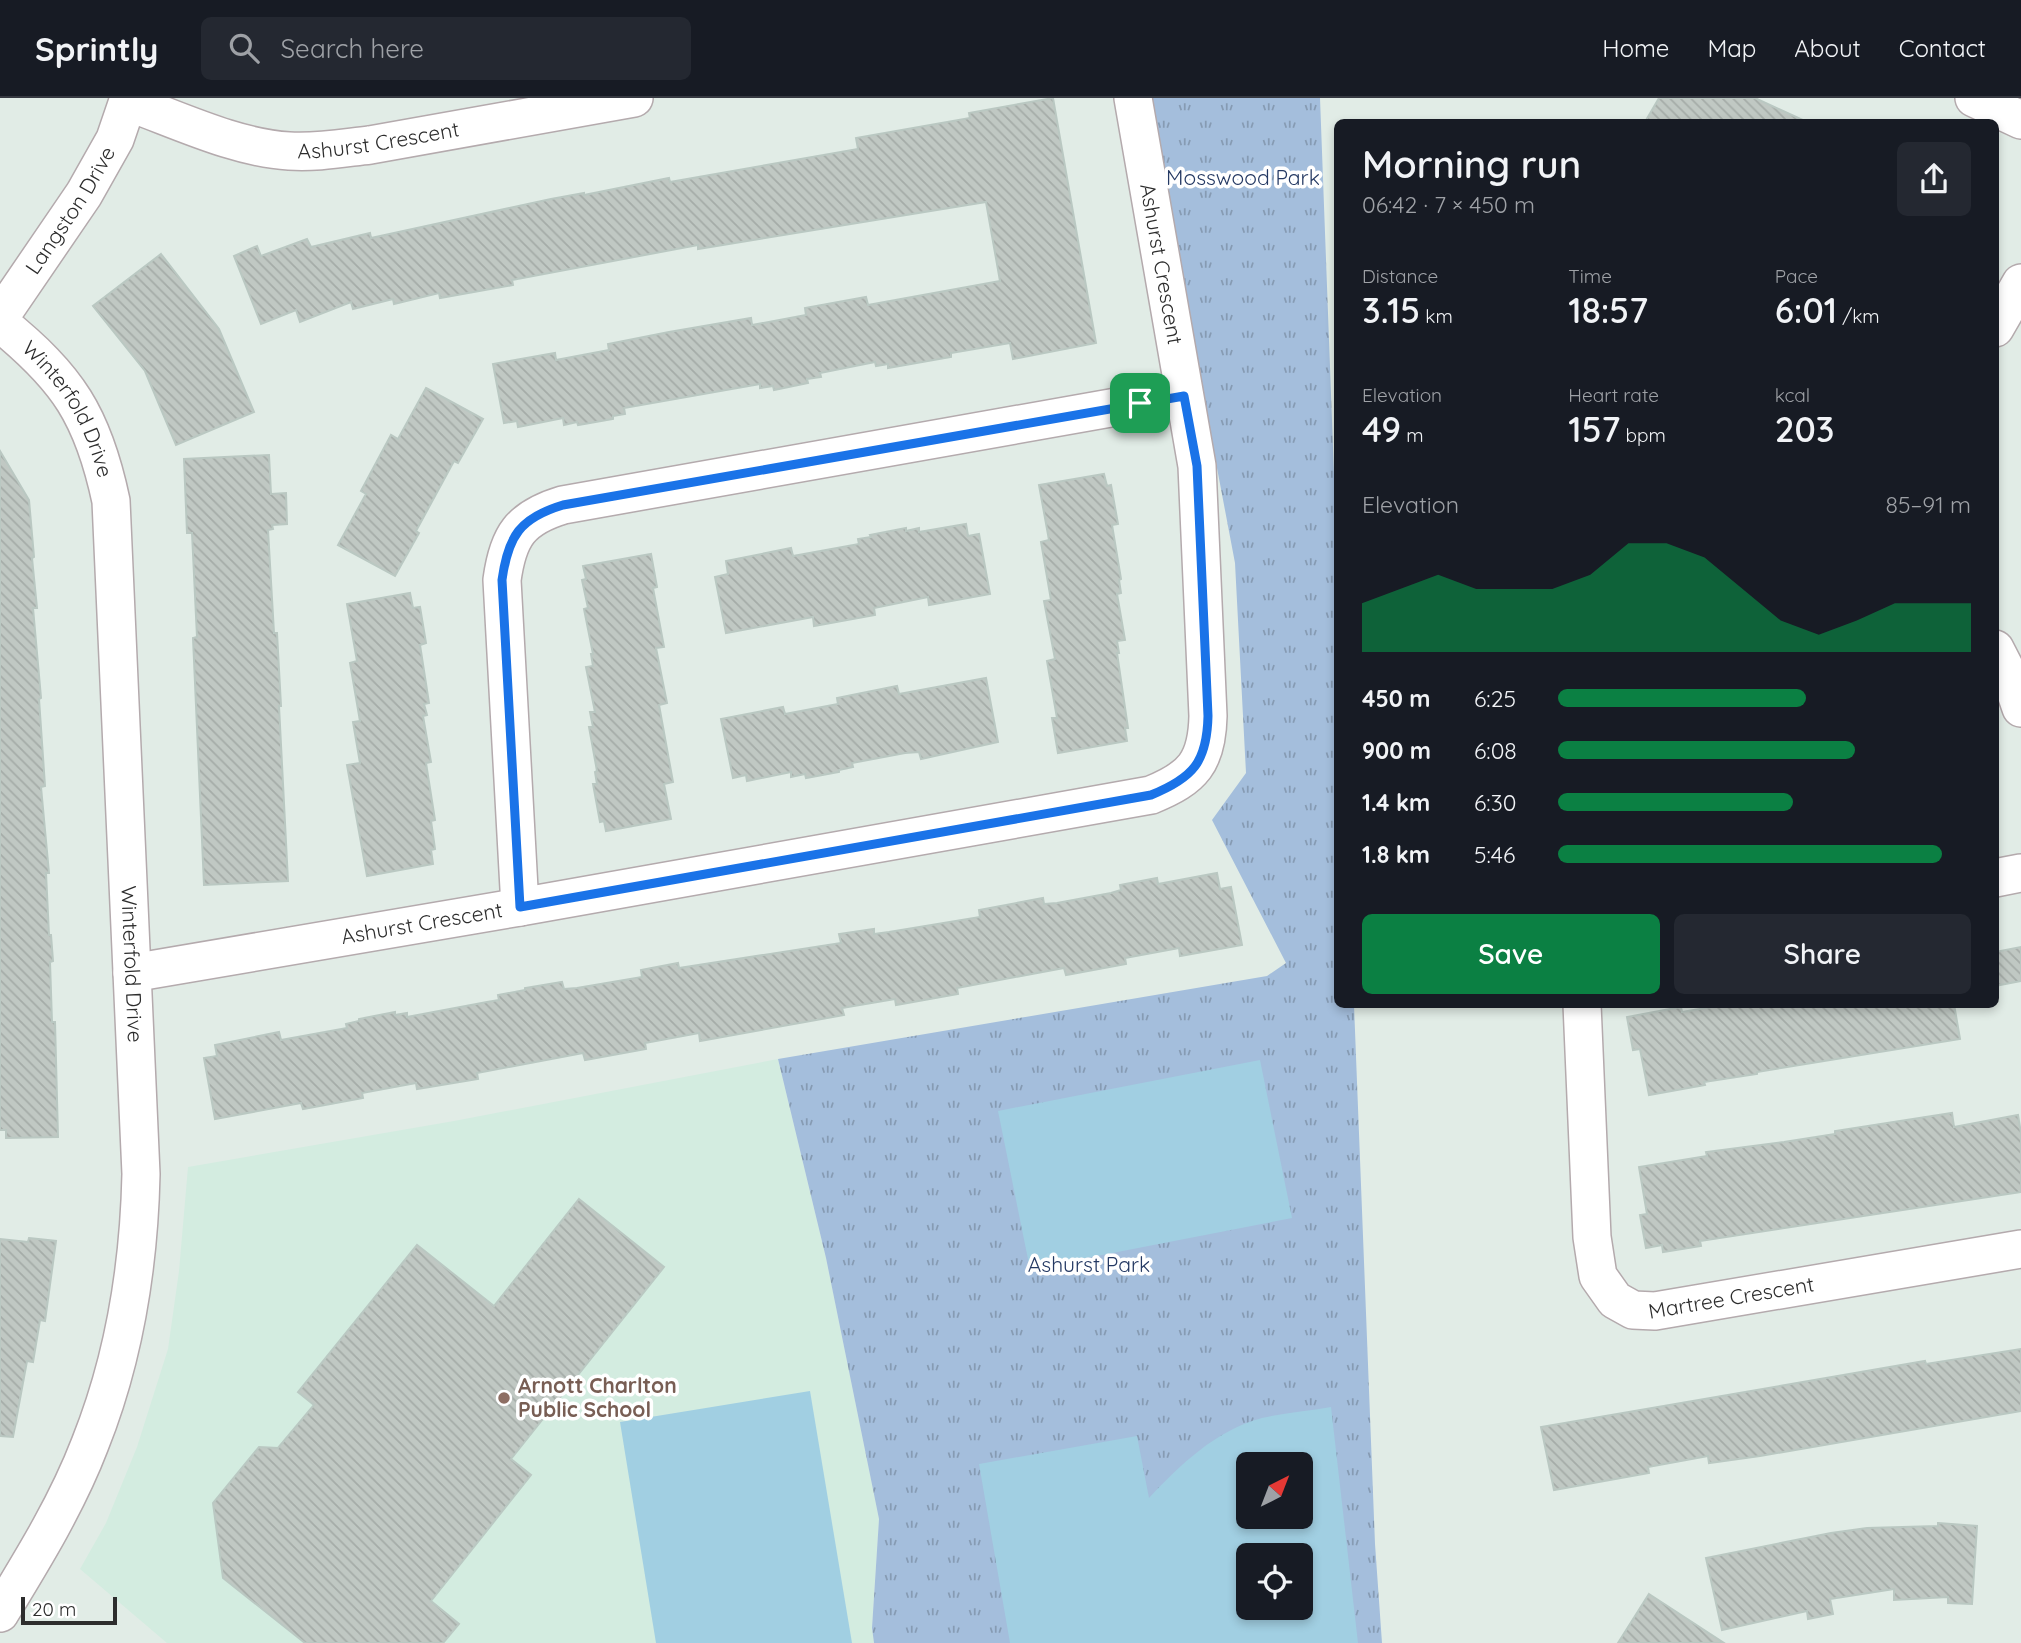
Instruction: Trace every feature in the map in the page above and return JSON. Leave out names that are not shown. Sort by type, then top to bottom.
[{"type":"street","name":"Ashurst Crescent","points":[[129,100],[250,145],[289,151],[370,145],[634,98]]},
{"type":"street","name":"Ashurst Crescent","points":[[132,974],[1151,795],[1172,786],[1191,773],[1201,759],[1208,740],[1197,466],[1133,98]]},
{"type":"street","points":[[1974,98],[2021,120]]},
{"type":"street","name":"Langston Drive","points":[[0,317],[85,194],[115,139],[129,100]]},
{"type":"street","points":[[1999,321],[2021,283]]},
{"type":"street","name":"Winterfold Drive","points":[[0,323],[35,351],[56,374],[85,417],[101,456],[111,501],[141,1194],[132,1283],[119,1353],[94,1433],[79,1472],[53,1523],[0,1613]]},
{"type":"street","points":[[520,907],[502,580],[506,553],[519,529],[540,512],[563,505],[1184,396]]},
{"type":"street","points":[[1999,657],[2021,708]]},
{"type":"street","points":[[1999,877],[2021,873]]},
{"type":"street","name":"Martree Crescent","points":[[1582,1008],[1592,1237],[1598,1276],[1615,1300],[1633,1310],[1655,1311],[2021,1249]]},
{"type":"shaded area","name":"Arnott Charlton Public School","points":[[778,1059],[826,1258],[879,1519],[872,1627],[874,1643],[167,1643],[80,1569],[106,1523],[137,1447],[168,1349],[179,1271],[188,1167],[454,1121]]},
{"type":"shaded area","points":[[1260,1060],[1292,1218],[1030,1269],[998,1111]]},
{"type":"shaded area","points":[[810,1391],[852,1643],[656,1643],[620,1422]]},
{"type":"shaded area","points":[[1331,1407],[1358,1643],[1010,1643],[979,1464],[1137,1436],[1149,1498],[1186,1461],[1214,1440],[1245,1424],[1279,1415]]},
{"type":"green space","name":"Ashurst Park","points":[[1147,98],[1320,98],[1334,474],[1334,1008],[1354,1008],[1375,1544],[1382,1643],[874,1643],[872,1628],[879,1519],[826,1258],[778,1059],[1267,976],[1286,963],[1212,820],[1246,773],[1235,563]]},
{"type":"building","points":[[1053,98],[1096,343],[1013,359],[1010,343],[888,368],[888,364],[876,366],[875,362],[820,373],[821,377],[807,379],[808,383],[774,390],[773,386],[760,388],[760,384],[624,408],[625,414],[613,416],[613,419],[564,425],[563,418],[518,427],[517,421],[504,423],[493,364],[555,353],[556,360],[609,350],[608,344],[669,332],[751,318],[752,325],[806,315],[805,308],[866,297],[868,305],[1000,281],[986,202],[698,249],[698,245],[512,280],[513,285],[440,298],[439,293],[394,304],[393,299],[353,309],[351,302],[300,322],[296,310],[261,324],[234,256],[257,246],[261,256],[307,239],[311,247],[370,233],[371,238],[551,199],[669,178],[670,182],[858,149],[856,138],[970,118],[969,113]]},
{"type":"building","points":[[1659,98],[1755,98],[1800,119],[1647,119]]},
{"type":"building","points":[[161,254],[219,329],[254,412],[176,445],[145,371],[93,306]]},
{"type":"building","points":[[426,388],[483,419],[458,463],[454,461],[395,576],[338,545],[366,494],[361,491],[391,435],[398,439]]},
{"type":"building","points":[[0,451],[29,500],[34,557],[37,608],[33,608],[41,698],[45,786],[41,787],[49,873],[46,873],[53,961],[50,962],[52,1022],[55,1022],[58,1137],[6,1138],[6,1130],[0,1130]]},
{"type":"building","points":[[269,455],[271,494],[286,493],[287,524],[272,525],[273,529],[268,530],[274,633],[277,633],[288,881],[204,885],[193,638],[197,637],[192,533],[187,533],[184,459]]},
{"type":"building","points":[[1104,474],[1107,486],[1111,485],[1118,524],[1112,525],[1121,579],[1121,593],[1117,594],[1125,640],[1117,641],[1117,653],[1128,728],[1125,728],[1127,741],[1058,753],[1052,718],[1057,718],[1047,661],[1055,659],[1044,601],[1051,600],[1041,542],[1049,540],[1039,485]]},
{"type":"building","points":[[966,524],[968,536],[979,534],[990,594],[929,605],[928,597],[874,608],[875,615],[814,626],[813,617],[726,633],[715,577],[728,574],[726,561],[791,548],[793,556],[859,544],[858,539],[906,528],[906,531],[919,528],[919,532]]},
{"type":"building","points":[[651,554],[657,587],[653,588],[664,647],[656,648],[667,703],[659,705],[673,782],[664,784],[671,819],[606,831],[604,821],[600,822],[593,784],[597,784],[597,771],[589,727],[593,727],[590,712],[595,712],[586,667],[593,666],[593,654],[584,609],[588,608],[582,580],[586,579],[583,566]]},
{"type":"building","points":[[410,593],[413,608],[420,607],[426,643],[420,645],[429,703],[424,704],[427,715],[423,716],[431,762],[426,763],[435,820],[431,821],[435,849],[431,850],[433,864],[367,876],[347,765],[360,763],[353,722],[360,721],[350,663],[357,661],[347,604]]},
{"type":"building","points":[[986,678],[998,742],[921,759],[919,752],[905,753],[852,763],[853,767],[839,772],[806,778],[805,774],[791,777],[791,772],[747,781],[746,775],[733,778],[721,719],[783,707],[785,714],[838,704],[837,698],[897,686],[899,694]]},
{"type":"building","points":[[1217,873],[1220,889],[1231,887],[1242,945],[1180,956],[1179,948],[1125,958],[1126,964],[1066,975],[1064,968],[957,988],[958,994],[896,1005],[895,999],[842,1008],[844,1015],[700,1041],[699,1033],[645,1043],[646,1049],[585,1060],[583,1053],[477,1073],[478,1079],[417,1089],[416,1083],[362,1093],[363,1098],[303,1109],[301,1103],[215,1119],[204,1058],[217,1056],[215,1045],[279,1032],[281,1040],[347,1028],[346,1024],[359,1019],[395,1012],[395,1015],[407,1013],[407,1017],[499,1000],[498,995],[525,988],[562,982],[564,989],[577,988],[642,977],[641,970],[678,963],[679,968],[841,943],[839,934],[874,929],[874,934],[889,932],[980,917],[979,910],[1043,898],[1044,904],[1057,903],[1111,893],[1121,890],[1120,885],[1157,878],[1158,884]]},
{"type":"building","points":[[2021,947],[2021,981],[1999,985],[1999,951]]},
{"type":"building","points":[[1676,1008],[1681,1008],[1682,1012],[1706,1008],[1955,1008],[1960,1039],[1757,1072],[1649,1095],[1640,1049],[1633,1050],[1627,1017]]},
{"type":"building","points":[[1952,1113],[1954,1127],[2018,1115],[2021,1133],[2021,1192],[1700,1241],[1701,1246],[1663,1252],[1662,1245],[1646,1248],[1640,1215],[1647,1214],[1639,1167],[1707,1156],[1706,1152],[1835,1134],[1835,1131]]},
{"type":"building","points":[[579,1199],[664,1267],[511,1459],[531,1475],[431,1601],[459,1624],[443,1643],[305,1643],[223,1578],[213,1503],[259,1447],[278,1448],[314,1405],[298,1392],[417,1245],[494,1306]]},
{"type":"building","points":[[29,1238],[56,1241],[45,1321],[40,1320],[33,1362],[27,1361],[13,1437],[0,1436],[0,1239],[28,1242]]},
{"type":"building","points":[[2021,1349],[2021,1411],[1760,1456],[1709,1463],[1708,1456],[1648,1467],[1649,1473],[1554,1490],[1541,1427],[1925,1361],[1926,1364]]},
{"type":"building","points":[[1938,1523],[1977,1526],[1972,1604],[1948,1603],[1948,1597],[1894,1600],[1894,1589],[1830,1599],[1833,1614],[1808,1619],[1807,1611],[1722,1630],[1706,1558],[1831,1533],[1867,1528],[1938,1526]]},
{"type":"building","points":[[1649,1594],[1724,1643],[1618,1643]]},
{"type":"place","name":"Arnott Charlton Public School","points":[[504,1398]]},
{"type":"route","points":[[1184,396],[1197,466],[1208,740],[1201,759],[1191,773],[1172,786],[1151,795],[520,907],[502,580],[506,553],[519,529],[540,512],[563,505],[1140,403],[1184,396]]},
{"type":"park label","name":"Mosswood Park","points":[[1243,178]]}]
